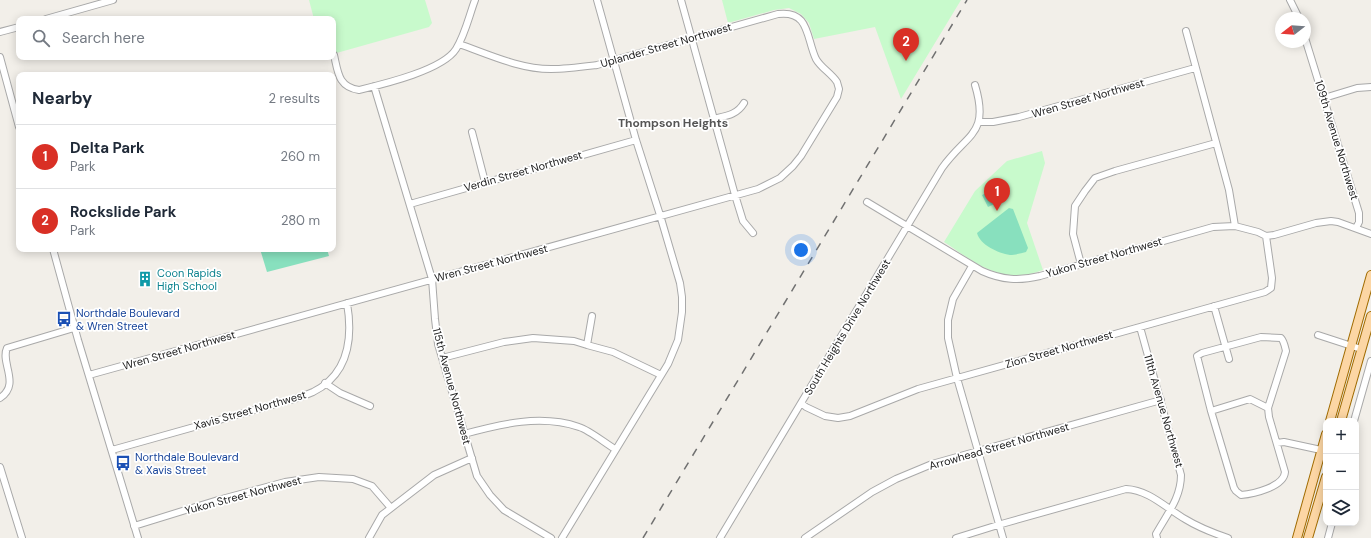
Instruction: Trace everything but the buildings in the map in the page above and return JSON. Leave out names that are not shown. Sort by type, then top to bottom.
[{"type":"main road","points":[[1331,418],[1371,275]]},
{"type":"main road","points":[[1342,418],[1371,316]]},
{"type":"main road","points":[[1297,538],[1323,446]]},
{"type":"main road","points":[[1308,538],[1323,487]]},
{"type":"street","points":[[57,16],[114,0]]},
{"type":"street","points":[[335,60],[341,81],[352,89],[359,90],[433,67],[454,53],[459,44],[475,0]]},
{"type":"street","points":[[562,538],[668,364],[678,340],[682,312],[680,283],[636,140],[597,0]]},
{"type":"street","points":[[681,0],[713,119],[743,221],[753,233]]},
{"type":"street","points":[[1290,0],[1296,12]]},
{"type":"street","name":"Uplander Street Northwest","points":[[459,44],[515,63],[549,69],[574,68],[597,65],[786,13],[797,17],[804,24],[816,60],[837,82]]},
{"type":"street","points":[[0,32],[16,28]]},
{"type":"street","points":[[1186,31],[1231,198],[1235,226]]},
{"type":"street","name":"109th Avenue Northwest","points":[[1308,48],[1360,213],[1359,222],[1356,228]]},
{"type":"street","points":[[0,57],[16,116]]},
{"type":"street","name":"Wren Street Northwest","points":[[979,122],[994,122],[1013,119],[1195,68]]},
{"type":"street","name":"Wren Street Northwest","points":[[89,375],[758,189],[780,178],[793,166],[810,143],[837,98],[837,82]]},
{"type":"street","points":[[975,85],[980,105],[979,122]]},
{"type":"street","name":"115th Avenue Northwest","points":[[374,86],[432,279],[436,330],[442,358],[477,476],[490,495],[504,510],[551,538]]},
{"type":"street","points":[[1324,98],[1357,88],[1371,87]]},
{"type":"street","points":[[713,119],[733,114],[740,110],[744,104]]},
{"type":"street","name":"South Heights Drive Northwest","points":[[720,538],[942,168],[973,134],[979,122]]},
{"type":"street","points":[[472,132],[485,182]]},
{"type":"street","name":"Verdin Street Northwest","points":[[410,204],[636,140]]},
{"type":"street","points":[[1081,264],[1073,234],[1075,206],[1095,178],[1115,171],[1216,144]]},
{"type":"street","name":"Yukon Street Northwest","points":[[867,202],[972,266],[998,277],[1020,279],[1040,276],[1213,227],[1235,226],[1258,232],[1266,236]]},
{"type":"street","points":[[1266,236],[1325,222],[1338,222],[1371,234]]},
{"type":"street","name":"Zion Street Northwest","points":[[801,403],[817,413],[838,418],[862,412],[918,389],[1265,292],[1271,288],[1272,278],[1266,236]]},
{"type":"street","points":[[54,252],[74,328],[138,538]]},
{"type":"street","points":[[972,266],[953,299],[948,320],[949,346],[1002,538]]},
{"type":"street","name":"Xavis Street Northwest","points":[[112,450],[290,400],[313,392],[325,383],[339,369],[346,355],[350,329],[347,303]]},
{"type":"street","points":[[1214,306],[1229,359]]},
{"type":"street","points":[[588,345],[592,316]]},
{"type":"street","name":"111th Avenue Northwest","points":[[1140,327],[1181,475],[1180,490],[1171,510],[1156,534],[1157,538]]},
{"type":"street","points":[[0,398],[5,394],[8,384],[2,357],[3,351],[7,348],[74,328]]},
{"type":"street","points":[[1318,335],[1361,348]]},
{"type":"street","points":[[1261,337],[1277,337],[1283,340],[1286,351],[1268,408],[1269,417],[1285,472],[1283,480],[1280,483],[1245,495],[1238,494],[1234,488],[1211,411],[1197,356],[1225,346],[1261,337]]},
{"type":"street","points":[[442,358],[504,342],[533,338],[574,341],[613,352],[661,375]]},
{"type":"street","points":[[1355,418],[1371,361]]},
{"type":"street","points":[[325,383],[340,393],[370,406]]},
{"type":"street","points":[[1211,411],[1250,399],[1268,408]]},
{"type":"street","name":"Arrowhead Street Northwest","points":[[805,538],[872,492],[896,479],[932,464],[1161,400]]},
{"type":"street","points":[[464,434],[518,421],[553,421],[580,427],[615,449]]},
{"type":"street","points":[[1277,443],[1284,442],[1322,450]]},
{"type":"street","points":[[369,538],[382,514],[434,475],[472,458]]},
{"type":"street","points":[[0,467],[2,480],[22,538]]},
{"type":"street","name":"Yukon Street Northwest","points":[[134,526],[218,500],[285,482],[319,477],[353,479],[372,486],[391,508]]},
{"type":"street","points":[[956,538],[1126,489],[1145,493],[1198,526],[1228,538]]},
{"type":"street","points":[[1328,538],[1331,526]]},
{"type":"green space","points":[[309,0],[425,0],[432,23],[429,27],[336,53],[336,16],[313,16]]},
{"type":"green space","points":[[722,0],[961,0],[901,99],[875,27],[814,39],[809,23],[801,14],[789,8],[774,10],[728,23]]},
{"type":"green space","points":[[1042,151],[1045,163],[1027,223],[1043,270],[1025,275],[1001,274],[981,266],[944,242],[975,191],[1007,161]]},
{"type":"green space","points":[[995,189],[1001,201],[988,207],[982,195]]},
{"type":"green space","points":[[1009,208],[1013,209],[1028,248],[1026,252],[1010,255],[1000,252],[986,245],[977,233]]},
{"type":"green space","points":[[261,252],[328,252],[329,256],[267,272]]},
{"type":"railway","points":[[643,538],[967,0]]},
{"type":"place","name":"Rockslide Park","points":[[906,61]]},
{"type":"place","name":"Delta Park","points":[[997,211]]},
{"type":"place","name":"Coon Rapids High School","points":[[145,279]]},
{"type":"place","name":"Northdale Boulevard & Wren Street","points":[[64,319]]},
{"type":"place","name":"Northdale Boulevard & Xavis Street","points":[[123,463]]},
{"type":"district","name":"Thompson Heights","points":[[673,123]]}]
